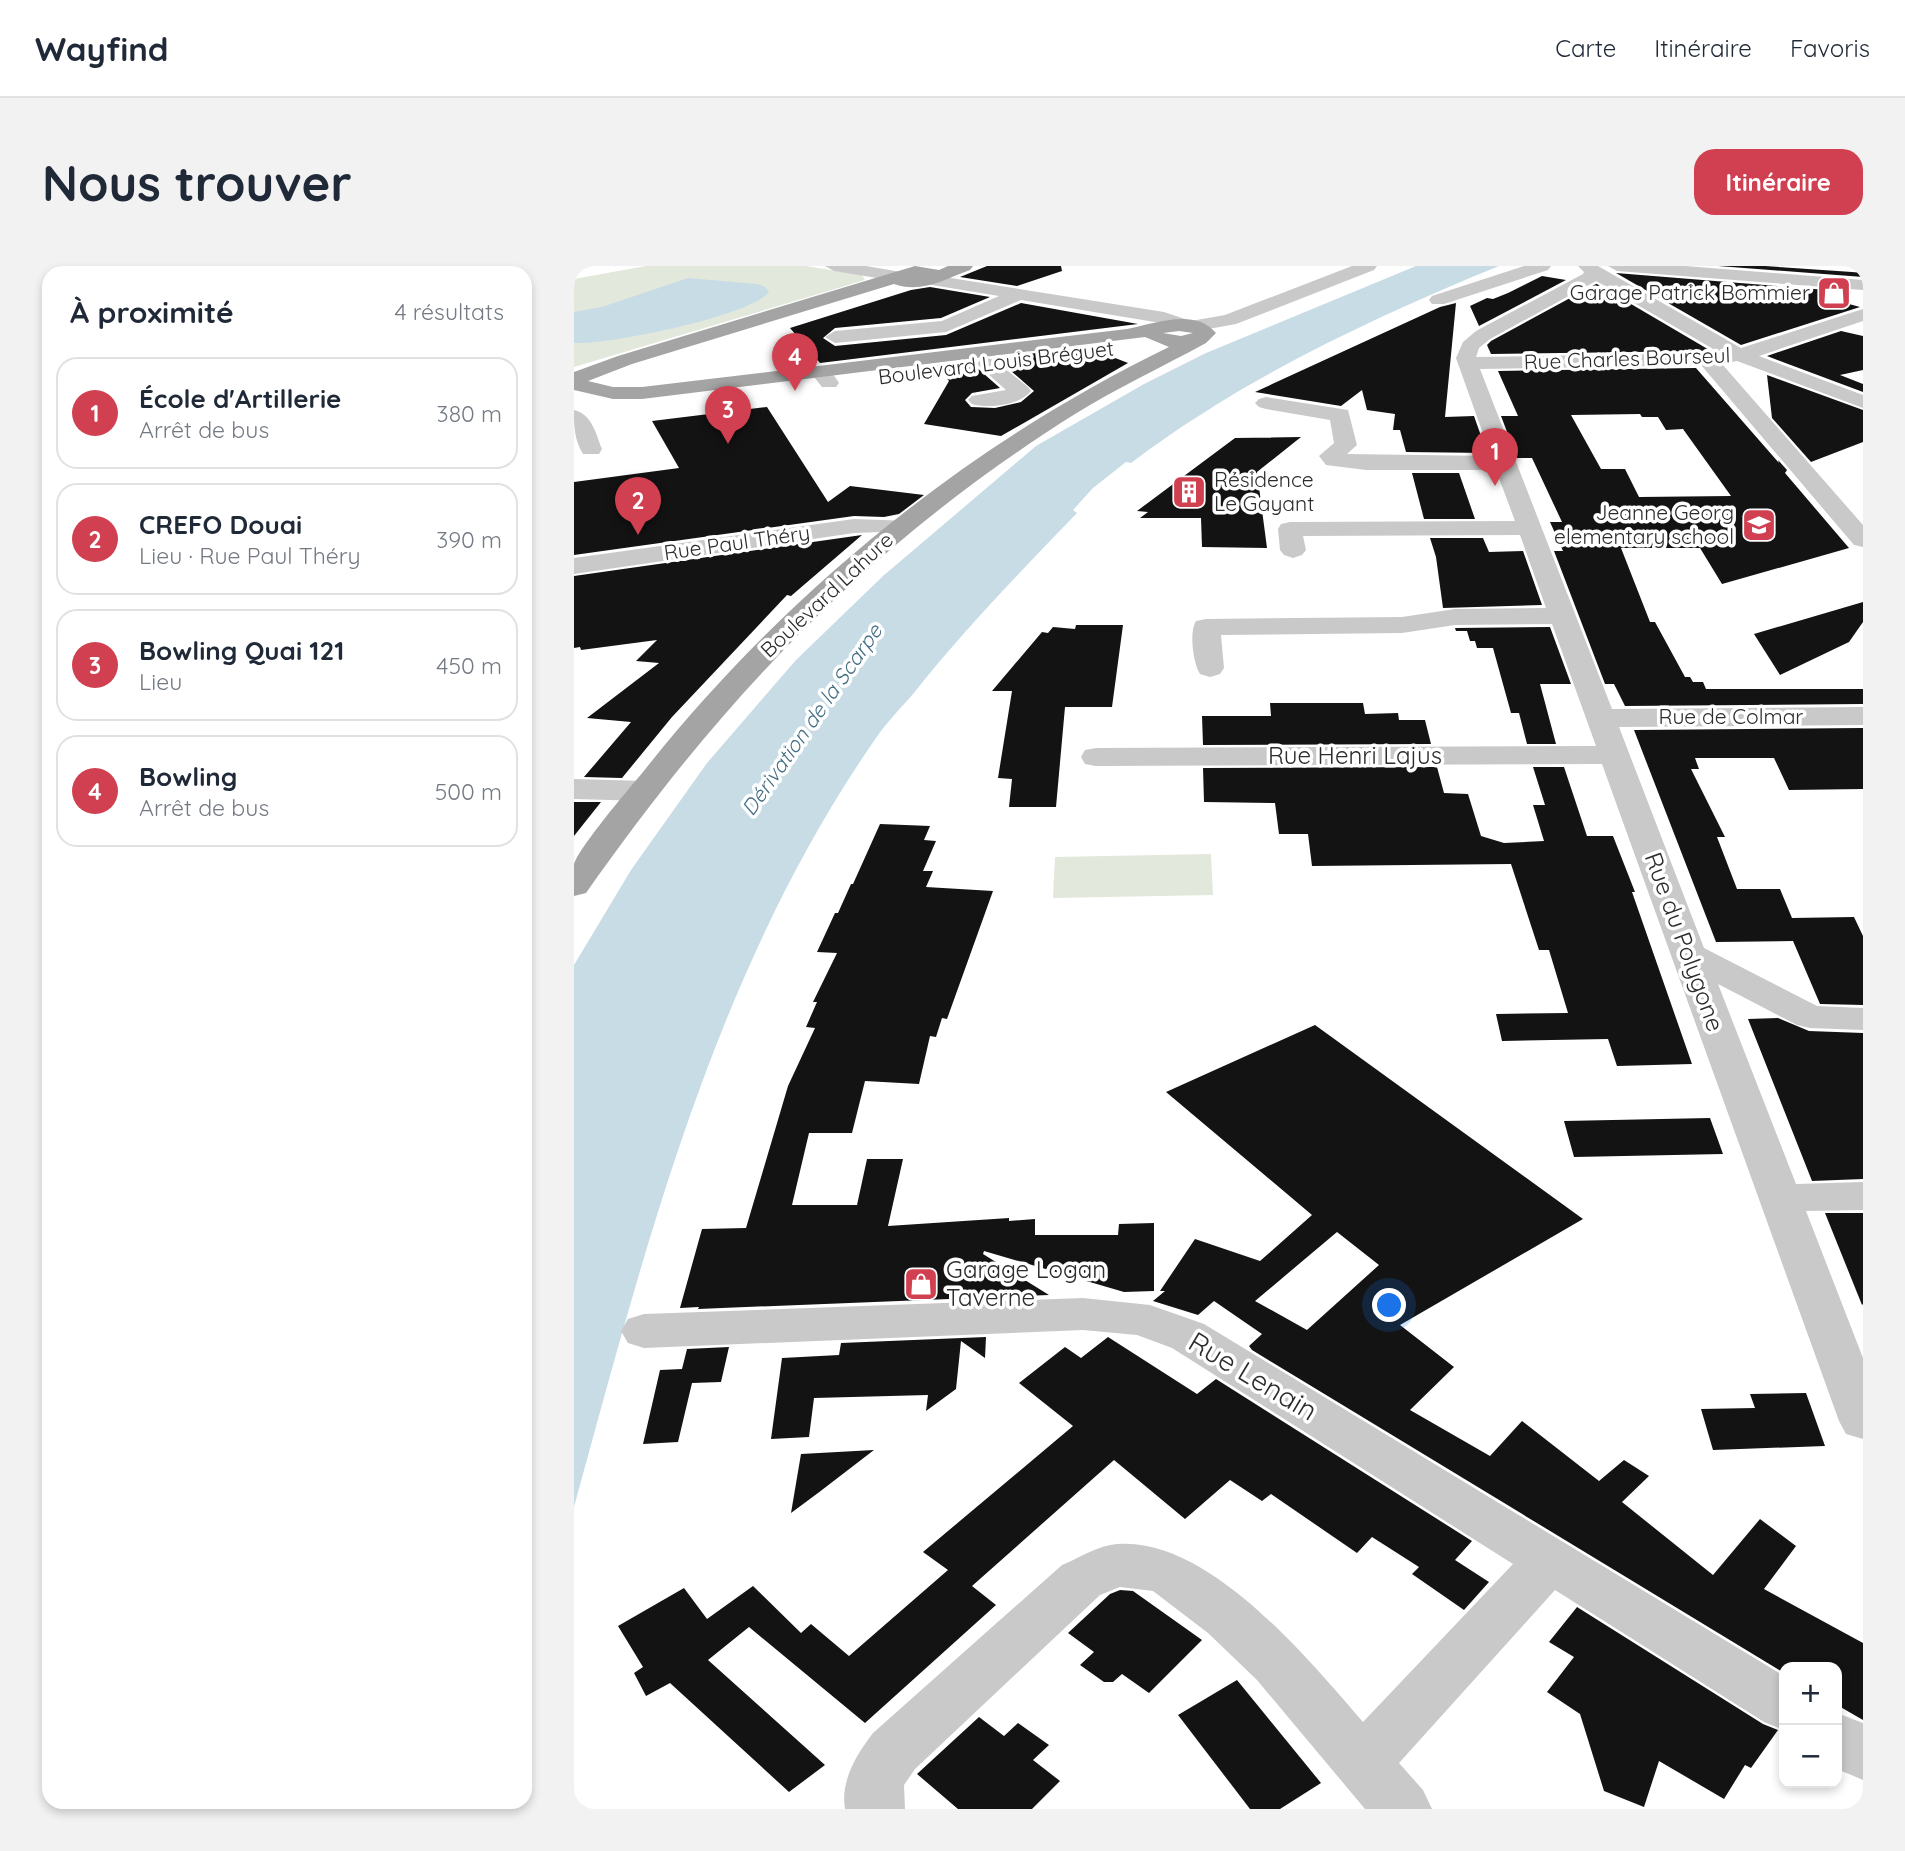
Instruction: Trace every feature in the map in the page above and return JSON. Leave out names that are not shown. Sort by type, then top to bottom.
[{"type":"main road","points":[[574,382],[614,363],[917,275],[964,266]]},
{"type":"main road","points":[[586,402],[603,381],[619,373],[917,275]]},
{"type":"main road","points":[[1159,331],[1196,331]]},
{"type":"main road","name":"Boulevard Louis Bréguet","points":[[574,382],[586,402],[695,399],[825,377],[1159,331]]},
{"type":"main road","name":"Boulevard Louis Bréguet","points":[[825,377],[987,364],[1121,348],[1159,331]]},
{"type":"main road","name":"Boulevard Lahure","points":[[1145,364],[1159,331]]},
{"type":"main road","name":"Boulevard Lahure","points":[[574,886],[645,791],[713,708],[794,622],[840,578],[900,526],[1001,452],[1196,331]]},
{"type":"main road","points":[[1121,348],[1136,351],[1145,364]]},
{"type":"street","points":[[834,266],[917,275],[1020,295],[1159,331],[1169,319],[1196,331],[1368,266]]},
{"type":"street","points":[[1438,300],[1542,266]]},
{"type":"street","points":[[1616,266],[1863,285]]},
{"type":"street","points":[[1468,363],[1466,353],[1483,335],[1589,278],[1590,269],[1739,355],[1863,402]]},
{"type":"street","points":[[835,337],[946,326],[1020,295]]},
{"type":"street","name":"Rue Charles Bourseul","points":[[1468,363],[1707,360],[1739,355],[1863,315]]},
{"type":"street","points":[[1810,332],[1842,341]]},
{"type":"street","points":[[1707,360],[1863,540]]},
{"type":"street","name":"Rue du Polygone","points":[[1468,363],[1863,1421]]},
{"type":"street","points":[[979,400],[1007,397],[1021,391],[987,364]]},
{"type":"street","points":[[586,402],[580,422],[591,449]]},
{"type":"street","points":[[1266,403],[1340,415],[1346,445],[1330,456],[1334,460],[1368,470],[1505,463]]},
{"type":"street","name":"Rue Paul Théry","points":[[574,566],[854,526],[900,526]]},
{"type":"street","points":[[1293,550],[1290,529],[1529,528]]},
{"type":"street","points":[[1210,668],[1206,627],[1402,625],[1455,617],[1562,616]]},
{"type":"street","name":"Rue de Colmar","points":[[1600,718],[1863,716]]},
{"type":"street","name":"Rue Henri Lajus","points":[[1096,757],[1614,755]]},
{"type":"street","points":[[574,789],[645,791]]},
{"type":"street","points":[[1688,954],[1810,1017],[1863,1019]]},
{"type":"street","points":[[1779,1198],[1863,1196]]},
{"type":"street","name":"Rue Lenain","points":[[644,1331],[1083,1314],[1125,1315],[1160,1323],[1188,1336],[1779,1702]]},
{"type":"street","points":[[1363,1762],[1551,1559]]},
{"type":"street","points":[[874,1809],[873,1785],[880,1769],[894,1751],[1081,1580],[1116,1565],[1165,1572],[1227,1617],[1278,1663],[1402,1809]]},
{"type":"street","points":[[1842,1741],[1863,1754]]},
{"type":"shaded area","points":[[646,266],[806,266],[862,275],[865,280],[574,367],[574,279]]},
{"type":"shaded area","points":[[1211,854],[1213,895],[1053,898],[1055,857]]},
{"type":"water","name":"Dérivation de la Scarpe","points":[[1416,266],[1499,266],[1403,307],[1308,353],[1217,404],[1131,463],[1126,462],[1093,488],[1073,510],[1077,513],[972,624],[876,738],[820,826],[772,918],[729,1012],[659,1207],[574,1507],[574,965],[631,870],[707,763],[796,660],[883,576],[1036,446],[1144,384],[1206,353]]},
{"type":"water","points":[[688,278],[757,284],[769,292],[757,301],[708,319],[645,334],[574,343],[574,312],[602,307]]},
{"type":"building","points":[[987,266],[1061,266],[1062,271],[1017,286],[960,277]]},
{"type":"building","points":[[1718,266],[1765,266],[1852,272],[1863,273],[1863,277]]},
{"type":"building","points":[[1616,273],[1851,292],[1838,301],[1860,307],[1741,345]]},
{"type":"building","points":[[1542,276],[1566,280],[1479,326],[1470,306],[1508,293]]},
{"type":"building","points":[[1596,284],[1711,351],[1491,354],[1487,345],[1491,341]]},
{"type":"building","points":[[930,287],[990,297],[941,318],[835,328],[823,338],[835,346],[946,335],[1021,303],[1138,324],[820,363],[790,328],[911,290]]},
{"type":"building","points":[[1456,303],[1445,417],[1474,416],[1487,453],[1406,452],[1400,430],[1393,430],[1395,414],[1367,410],[1362,390],[1341,406],[1255,392],[1440,307]]},
{"type":"building","points":[[1841,331],[1863,336],[1863,370],[1840,375],[1863,384],[1863,392],[1767,356]]},
{"type":"building","points":[[1087,347],[1128,363],[1001,436],[924,424],[949,381],[935,366],[976,360],[975,366],[1000,388],[972,393],[965,400],[971,407],[995,408],[1021,402],[1034,391],[996,358]]},
{"type":"building","points":[[1696,368],[1787,470],[1785,473],[1849,548],[1722,584],[1700,548],[1621,548],[1650,622],[1655,622],[1685,677],[1690,677],[1693,682],[1703,682],[1706,689],[1863,689],[1863,704],[1625,706],[1614,684],[1605,684],[1554,551],[1563,551],[1550,522],[1562,522],[1532,458],[1517,458],[1501,416],[1518,416],[1498,371]],"holes":[[[1640,414],[1642,417],[1658,417],[1666,430],[1683,429],[1731,496],[1639,497],[1625,469],[1601,469],[1571,415]]]},
{"type":"building","points":[[1767,375],[1863,410],[1863,442],[1811,462],[1772,418]]},
{"type":"building","points":[[767,407],[828,502],[850,486],[924,495],[899,514],[884,517],[854,516],[574,555],[574,482],[679,468],[652,421]]},
{"type":"building","points":[[1301,437],[1257,472],[1267,548],[1202,547],[1201,518],[1140,518],[1148,512],[1137,511],[1235,438]]},
{"type":"building","points":[[1412,473],[1459,473],[1475,519],[1424,519]]},
{"type":"building","points":[[862,535],[791,596],[787,595],[672,717],[622,778],[584,777],[631,722],[587,718],[659,663],[636,661],[657,640],[581,650],[580,647],[574,648],[574,576]]},
{"type":"building","points":[[1430,538],[1483,538],[1489,552],[1523,551],[1542,605],[1443,608],[1436,557]]},
{"type":"building","points":[[1863,602],[1863,622],[1849,642],[1780,675],[1754,634]]},
{"type":"building","points":[[1076,625],[1123,625],[1112,707],[1065,707],[1056,807],[1009,807],[1012,779],[998,778],[1012,691],[992,691],[1042,632],[1048,633],[1053,627],[1075,629]]},
{"type":"building","points":[[1550,627],[1571,684],[1540,684],[1556,744],[1527,744],[1519,713],[1511,713],[1493,648],[1477,648],[1475,641],[1470,641],[1467,631],[1456,631],[1455,628]]},
{"type":"building","points":[[1270,703],[1363,703],[1365,714],[1398,713],[1399,720],[1425,720],[1431,744],[1203,745],[1202,716],[1271,716]]},
{"type":"building","points":[[1863,728],[1863,789],[1789,790],[1774,758],[1695,758],[1699,769],[1691,769],[1725,837],[1717,837],[1737,889],[1780,889],[1792,918],[1854,917],[1863,936],[1863,1005],[1820,1004],[1793,941],[1716,942],[1634,730]]},
{"type":"building","points":[[1437,767],[1444,793],[1468,794],[1481,836],[1504,843],[1544,841],[1533,805],[1545,805],[1533,767],[1564,767],[1587,836],[1613,836],[1635,892],[1632,892],[1692,1064],[1617,1066],[1608,1039],[1502,1041],[1496,1014],[1568,1013],[1549,950],[1539,950],[1511,864],[1312,866],[1308,834],[1279,834],[1275,803],[1204,802],[1203,768]]},
{"type":"building","points":[[574,802],[601,802],[574,836]]},
{"type":"building","points":[[880,824],[930,826],[924,840],[936,841],[923,871],[933,871],[926,887],[993,891],[947,1019],[942,1018],[936,1037],[930,1036],[919,1084],[865,1081],[852,1133],[809,1133],[792,1205],[857,1205],[867,1159],[903,1159],[888,1226],[1009,1218],[1009,1221],[1035,1219],[1035,1235],[1118,1235],[1119,1224],[1154,1223],[1154,1291],[1124,1292],[984,1251],[983,1254],[1049,1295],[680,1308],[702,1229],[746,1228],[788,1086],[815,1028],[806,1027],[817,1002],[813,1002],[837,953],[817,952],[835,913],[838,913],[853,884]]},
{"type":"building","points":[[1778,1018],[1809,1031],[1863,1033],[1863,1179],[1812,1181],[1748,1019]]},
{"type":"building","points":[[1315,1025],[1583,1219],[1400,1325],[1454,1367],[1410,1410],[1490,1456],[1522,1421],[1599,1481],[1624,1460],[1649,1476],[1622,1502],[1713,1575],[1760,1519],[1796,1546],[1764,1589],[1863,1643],[1863,1720],[1842,1708],[1842,1662],[1779,1662],[1779,1670],[1252,1350],[1249,1346],[1262,1334],[1214,1301],[1198,1315],[1153,1301],[1165,1291],[1160,1291],[1195,1239],[1260,1261],[1312,1215],[1166,1092]],"holes":[[[1337,1232],[1379,1265],[1307,1330],[1255,1301]]]},
{"type":"building","points":[[1710,1118],[1723,1154],[1574,1157],[1564,1121]]},
{"type":"building","points":[[1825,1213],[1863,1213],[1862,1305]]},
{"type":"building","points":[[986,1337],[985,1358],[961,1341],[956,1389],[926,1411],[928,1395],[814,1398],[809,1437],[771,1439],[782,1358],[839,1355],[841,1343]]},
{"type":"building","points":[[1108,1337],[1197,1394],[1216,1379],[1472,1541],[1455,1560],[1489,1582],[1464,1610],[1412,1574],[1419,1567],[1372,1537],[1357,1553],[1271,1494],[1262,1501],[1230,1480],[1185,1519],[1114,1460],[972,1586],[996,1605],[865,1723],[749,1627],[708,1660],[825,1765],[789,1792],[670,1683],[646,1696],[634,1673],[643,1667],[618,1626],[684,1588],[707,1619],[753,1586],[801,1633],[811,1624],[849,1656],[948,1570],[923,1552],[1073,1426],[1019,1383],[1065,1347],[1081,1358]]},
{"type":"building","points":[[729,1347],[721,1382],[692,1383],[678,1442],[643,1444],[660,1370],[682,1369],[687,1349]]},
{"type":"building","points":[[1806,1393],[1825,1446],[1713,1450],[1701,1409],[1755,1408],[1750,1394]]},
{"type":"building","points":[[874,1450],[818,1493],[791,1513],[801,1454]]},
{"type":"building","points":[[1120,1590],[1133,1591],[1202,1640],[1149,1693],[1122,1674],[1113,1682],[1104,1682],[1080,1665],[1094,1652],[1068,1633],[1110,1594]]},
{"type":"building","points":[[1577,1607],[1763,1724],[1778,1730],[1751,1768],[1745,1765],[1724,1799],[1659,1761],[1644,1807],[1604,1791],[1580,1714],[1547,1692],[1574,1657],[1549,1642]]},
{"type":"building","points":[[1237,1680],[1321,1783],[1280,1809],[1250,1809],[1178,1715]]},
{"type":"building","points":[[979,1717],[1004,1736],[1018,1723],[1049,1745],[1033,1760],[1060,1781],[1032,1809],[958,1809],[917,1774]]},
{"type":"place","name":"Garage Patrick Bommier","points":[[1834,293]]},
{"type":"place","name":"Bowling","points":[[795,391]]},
{"type":"place","name":"Bowling Quai 121","points":[[728,444]]},
{"type":"place","name":"École d'Artillerie","points":[[1495,486]]},
{"type":"place","name":"Résidence Le Gayant","points":[[1189,492]]},
{"type":"place","name":"Jeanne Georg elementary school","points":[[1759,525]]},
{"type":"place","name":"CREFO Douai","points":[[638,535]]},
{"type":"place","name":"Garage Logan Taverne","points":[[921,1284]]}]
